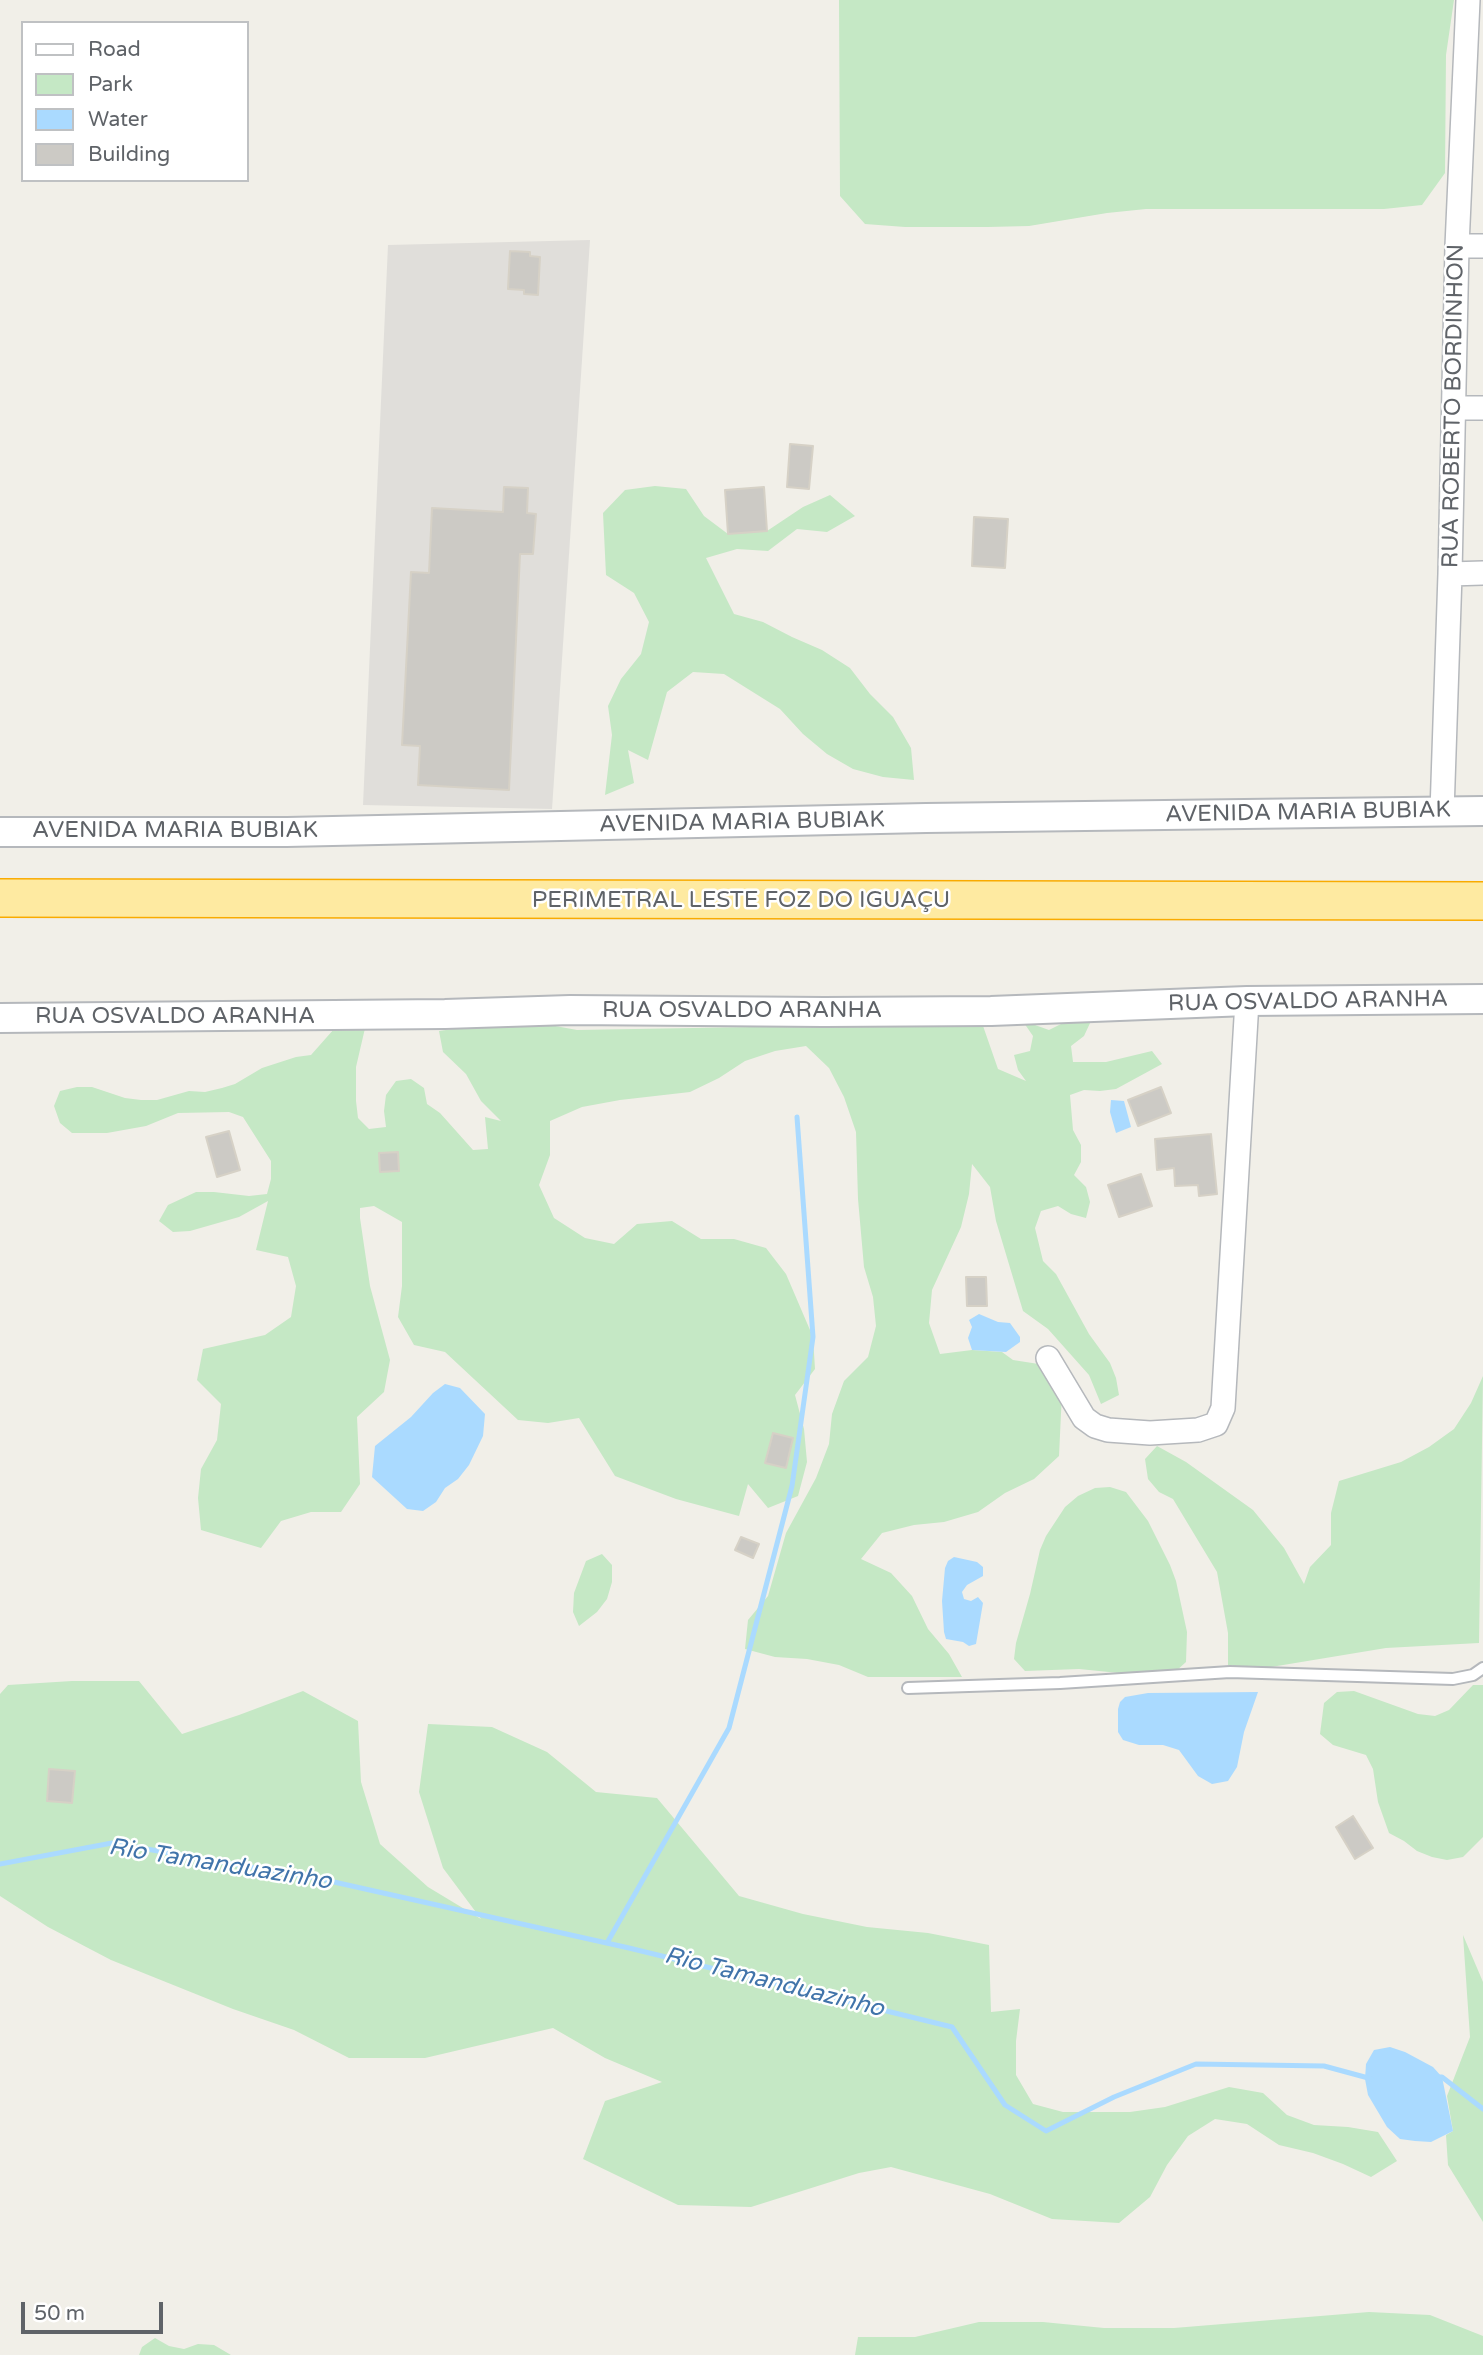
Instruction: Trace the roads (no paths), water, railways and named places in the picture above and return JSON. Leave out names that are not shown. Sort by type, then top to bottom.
[{"type":"highway","name":"PERIMETRAL LESTE FOZ DO IGUAÇU","points":[[0,898],[1483,901]]},
{"type":"street","name":"RUA ROBERTO BORDINHON","points":[[1442,812],[1457,246],[1468,0]]},
{"type":"street","points":[[1457,246],[1483,246]]},
{"type":"street","points":[[1454,408],[1483,408]]},
{"type":"street","points":[[1450,574],[1483,573]]},
{"type":"street","name":"AVENIDA MARIA BUBIAK","points":[[0,832],[287,832],[926,818],[1483,811]]},
{"type":"street","name":"RUA OSVALDO ARANHA","points":[[0,1018],[445,1014],[570,1010],[991,1011],[1247,1001],[1483,999]]},
{"type":"street","points":[[1048,1358],[1084,1418],[1095,1426],[1108,1430],[1150,1433],[1198,1430],[1216,1424],[1223,1408],[1247,1001]]},
{"type":"lane","points":[[908,1688],[1060,1683],[1230,1672],[1452,1679],[1473,1675],[1483,1668]]},
{"type":"water","points":[[1111,1100],[1124,1101],[1131,1127],[1116,1133],[1110,1112]]},
{"type":"water","points":[[979,1314],[998,1322],[1010,1323],[1020,1337],[1020,1342],[1006,1352],[972,1350],[968,1338],[972,1327],[969,1320]]},
{"type":"water","points":[[445,1384],[460,1388],[485,1414],[483,1436],[469,1465],[458,1479],[445,1488],[436,1502],[423,1511],[407,1509],[372,1477],[375,1446],[411,1417]]},
{"type":"water","points":[[954,1557],[977,1562],[983,1567],[983,1576],[967,1585],[962,1592],[964,1599],[971,1601],[978,1597],[983,1603],[976,1644],[969,1646],[946,1639],[944,1632],[942,1601],[945,1568],[948,1561]]},
{"type":"water","points":[[1258,1692],[1244,1732],[1237,1767],[1228,1781],[1212,1784],[1198,1776],[1179,1750],[1163,1745],[1139,1745],[1123,1740],[1118,1732],[1118,1709],[1125,1697],[1148,1693]]},
{"type":"water","points":[[1390,2047],[1433,2067],[1442,2077],[1453,2131],[1431,2142],[1400,2139],[1387,2127],[1368,2095],[1365,2079],[1366,2064],[1374,2050]]},
{"type":"waterway","points":[[607,1943],[729,1728],[792,1486],[813,1337],[797,1117]]},
{"type":"waterway","name":"Rio Tamanduazinho","points":[[0,1864],[112,1843],[325,1880],[629,1948],[952,2027],[1005,2105],[1046,2131],[1114,2097],[1196,2064],[1324,2066],[1372,2079]]},
{"type":"waterway","name":"Rio Tamanduazinho","points":[[1438,2077],[1442,2077],[1483,2109]]}]
